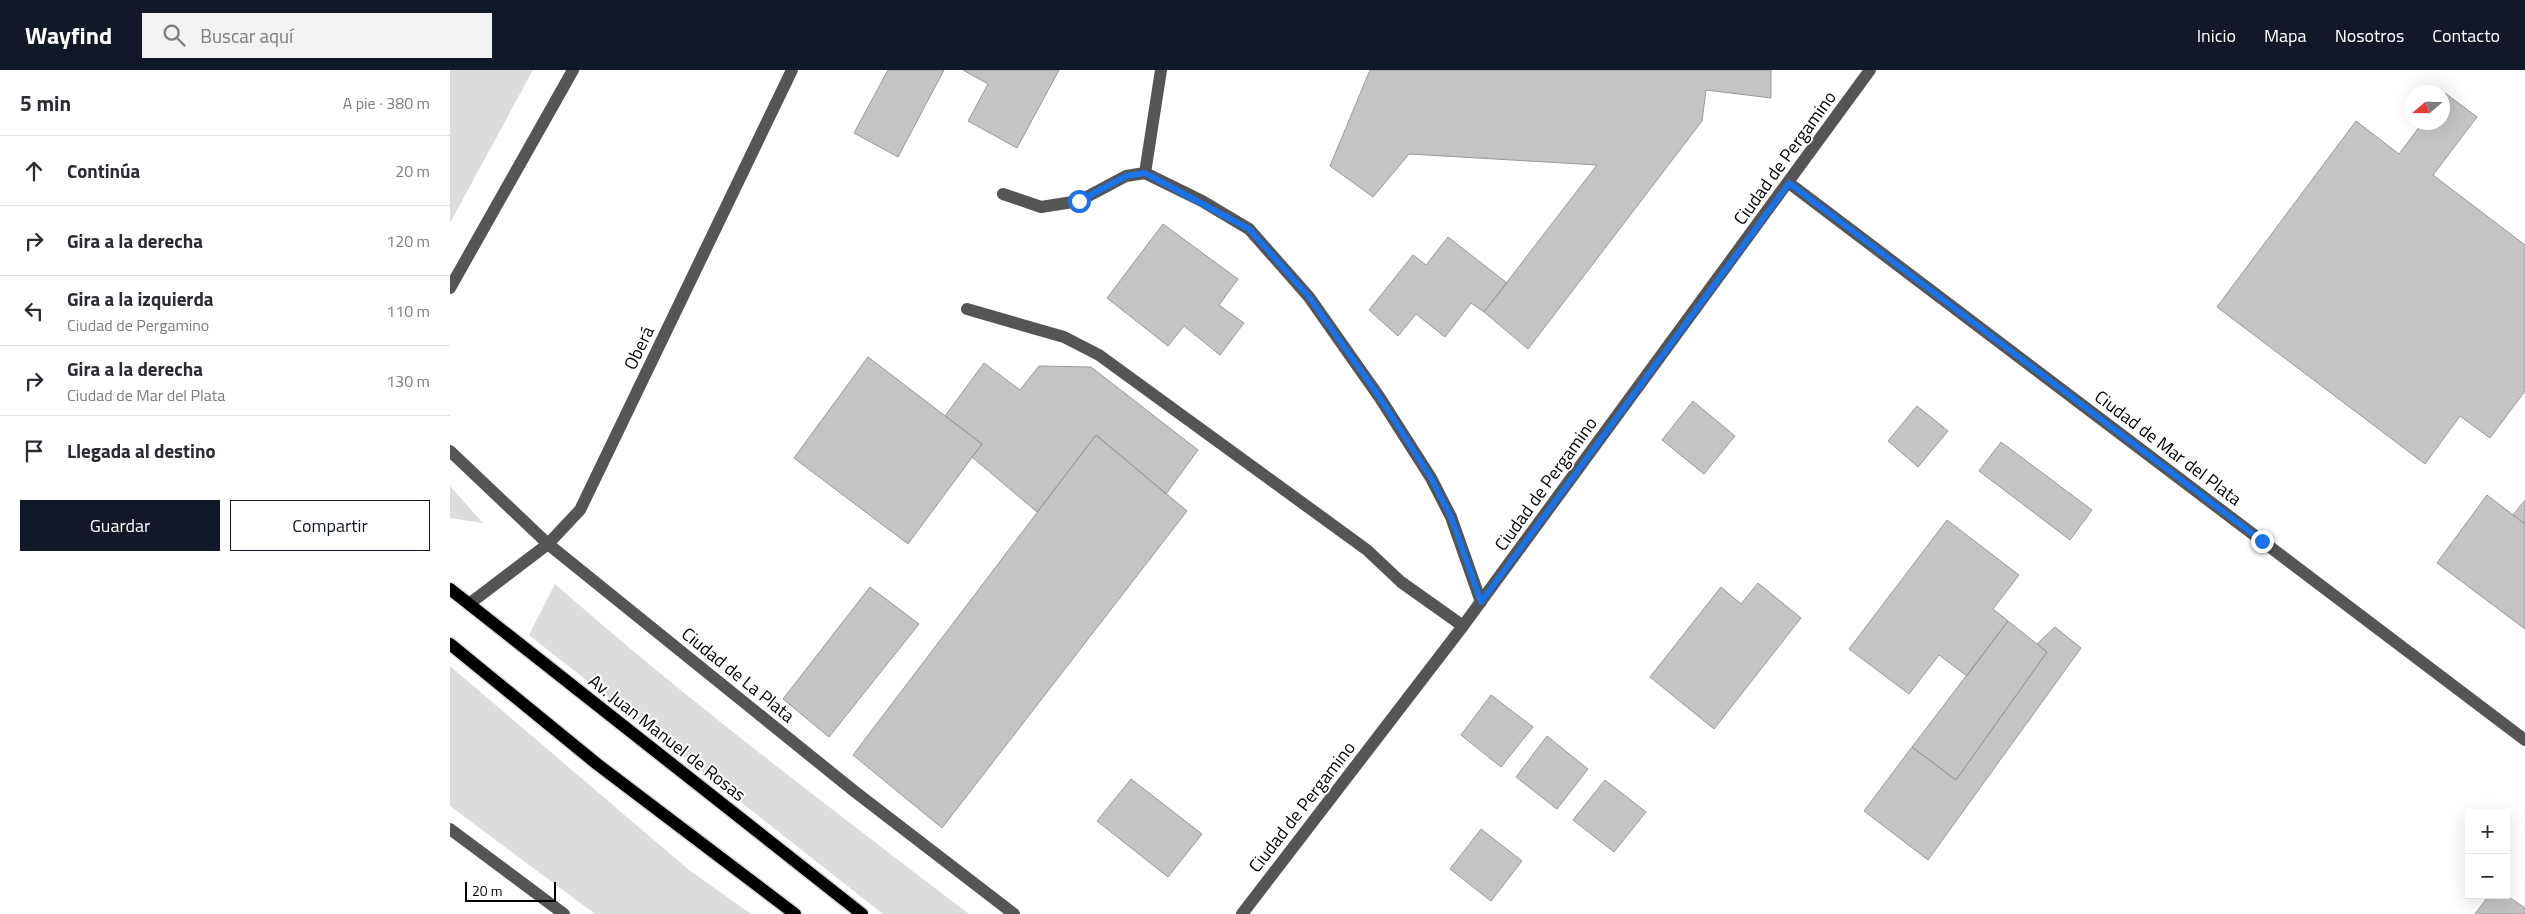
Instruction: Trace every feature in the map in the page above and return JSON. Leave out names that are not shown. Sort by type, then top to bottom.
[{"type":"main road","name":"Av. Juan Manuel de Rosas","points":[[450,589],[862,914]]},
{"type":"main road","points":[[450,644],[598,764],[795,914]]},
{"type":"street","points":[[450,288],[573,70]]},
{"type":"street","name":"Oberá","points":[[469,604],[548,544],[580,510],[792,70]]},
{"type":"street","points":[[1145,173],[1161,70]]},
{"type":"street","name":"Ciudad de Pergamino","points":[[1242,914],[1481,602],[1870,70]]},
{"type":"street","points":[[1003,194],[1041,207],[1079,201],[1126,176],[1145,173],[1249,229],[1309,297],[1380,398],[1431,478],[1451,517],[1481,602]]},
{"type":"street","name":"Ciudad de Mar del Plata","points":[[1789,183],[2525,740]]},
{"type":"street","points":[[967,309],[1064,337],[1099,355],[1367,550],[1401,582],[1463,626]]},
{"type":"street","name":"Ciudad de La Plata","points":[[450,452],[548,544],[854,791],[1014,914]]},
{"type":"street","points":[[450,829],[564,914]]},
{"type":"shaded area","points":[[450,70],[533,70],[450,223]]},
{"type":"shaded area","points":[[450,486],[483,523],[450,518]]},
{"type":"shaded area","points":[[555,584],[708,712],[969,914],[883,914],[529,635]]},
{"type":"shaded area","points":[[450,666],[689,870],[751,914],[595,914],[450,806]]},
{"type":"building","points":[[888,70],[944,70],[898,157],[854,133]]},
{"type":"building","points":[[963,70],[1059,70],[1017,148],[968,121],[988,84]]},
{"type":"building","points":[[1370,70],[1771,70],[1771,98],[1706,90],[1702,121],[1528,349],[1484,312],[1597,165],[1409,154],[1373,197],[1330,166]]},
{"type":"building","points":[[2450,97],[2477,117],[2433,175],[2525,245],[2525,391],[2490,438],[2460,416],[2425,464],[2217,307],[2356,121],[2399,154],[2417,130],[2450,130]]},
{"type":"building","points":[[1163,224],[1238,279],[1219,305],[1244,323],[1220,355],[1184,326],[1168,346],[1107,298]]},
{"type":"building","points":[[1448,237],[1507,283],[1484,312],[1471,303],[1445,337],[1416,314],[1398,336],[1369,310],[1413,255],[1426,265]]},
{"type":"building","points":[[868,357],[982,444],[908,544],[794,458]]},
{"type":"building","points":[[984,363],[1020,390],[1039,366],[1091,367],[1198,450],[1166,494],[1096,435],[1037,512],[972,457],[982,444],[945,416]]},
{"type":"building","points":[[1693,401],[1735,436],[1704,474],[1662,440]]},
{"type":"building","points":[[1917,406],[1948,431],[1918,467],[1888,441]]},
{"type":"building","points":[[1096,435],[1187,511],[942,828],[853,755]]},
{"type":"building","points":[[2001,442],[2092,510],[2070,540],[1979,471]]},
{"type":"building","points":[[2487,495],[2525,524],[2525,629],[2437,563]]},
{"type":"building","points":[[2525,500],[2525,524],[2513,515]]},
{"type":"building","points":[[1947,520],[2019,575],[1993,609],[2008,621],[1967,676],[1939,655],[1909,694],[1849,649]]},
{"type":"building","points":[[1758,583],[1801,618],[1714,729],[1650,677],[1721,587],[1741,604]]},
{"type":"building","points":[[870,587],[919,624],[829,737],[783,699]]},
{"type":"building","points":[[2008,621],[2047,652],[1956,780],[1912,747]]},
{"type":"building","points":[[2055,627],[2081,648],[1928,860],[1864,811],[1912,747],[1956,780],[2047,652],[2037,644]]},
{"type":"building","points":[[1491,695],[1533,727],[1501,767],[1461,735]]},
{"type":"building","points":[[1547,736],[1588,769],[1557,809],[1516,777]]},
{"type":"building","points":[[1131,779],[1202,834],[1168,877],[1097,821]]},
{"type":"building","points":[[1605,780],[1646,812],[1614,852],[1573,820]]},
{"type":"building","points":[[1481,829],[1522,861],[1491,901],[1450,869]]},
{"type":"building","points":[[2510,898],[2525,908],[2525,914],[2475,914],[2486,899]]},
{"type":"route","points":[[1079,201],[1126,176],[1145,173],[1202,201],[1249,229],[1309,297],[1380,398],[1431,478],[1451,517],[1481,602],[1789,183],[2262,541]]}]
